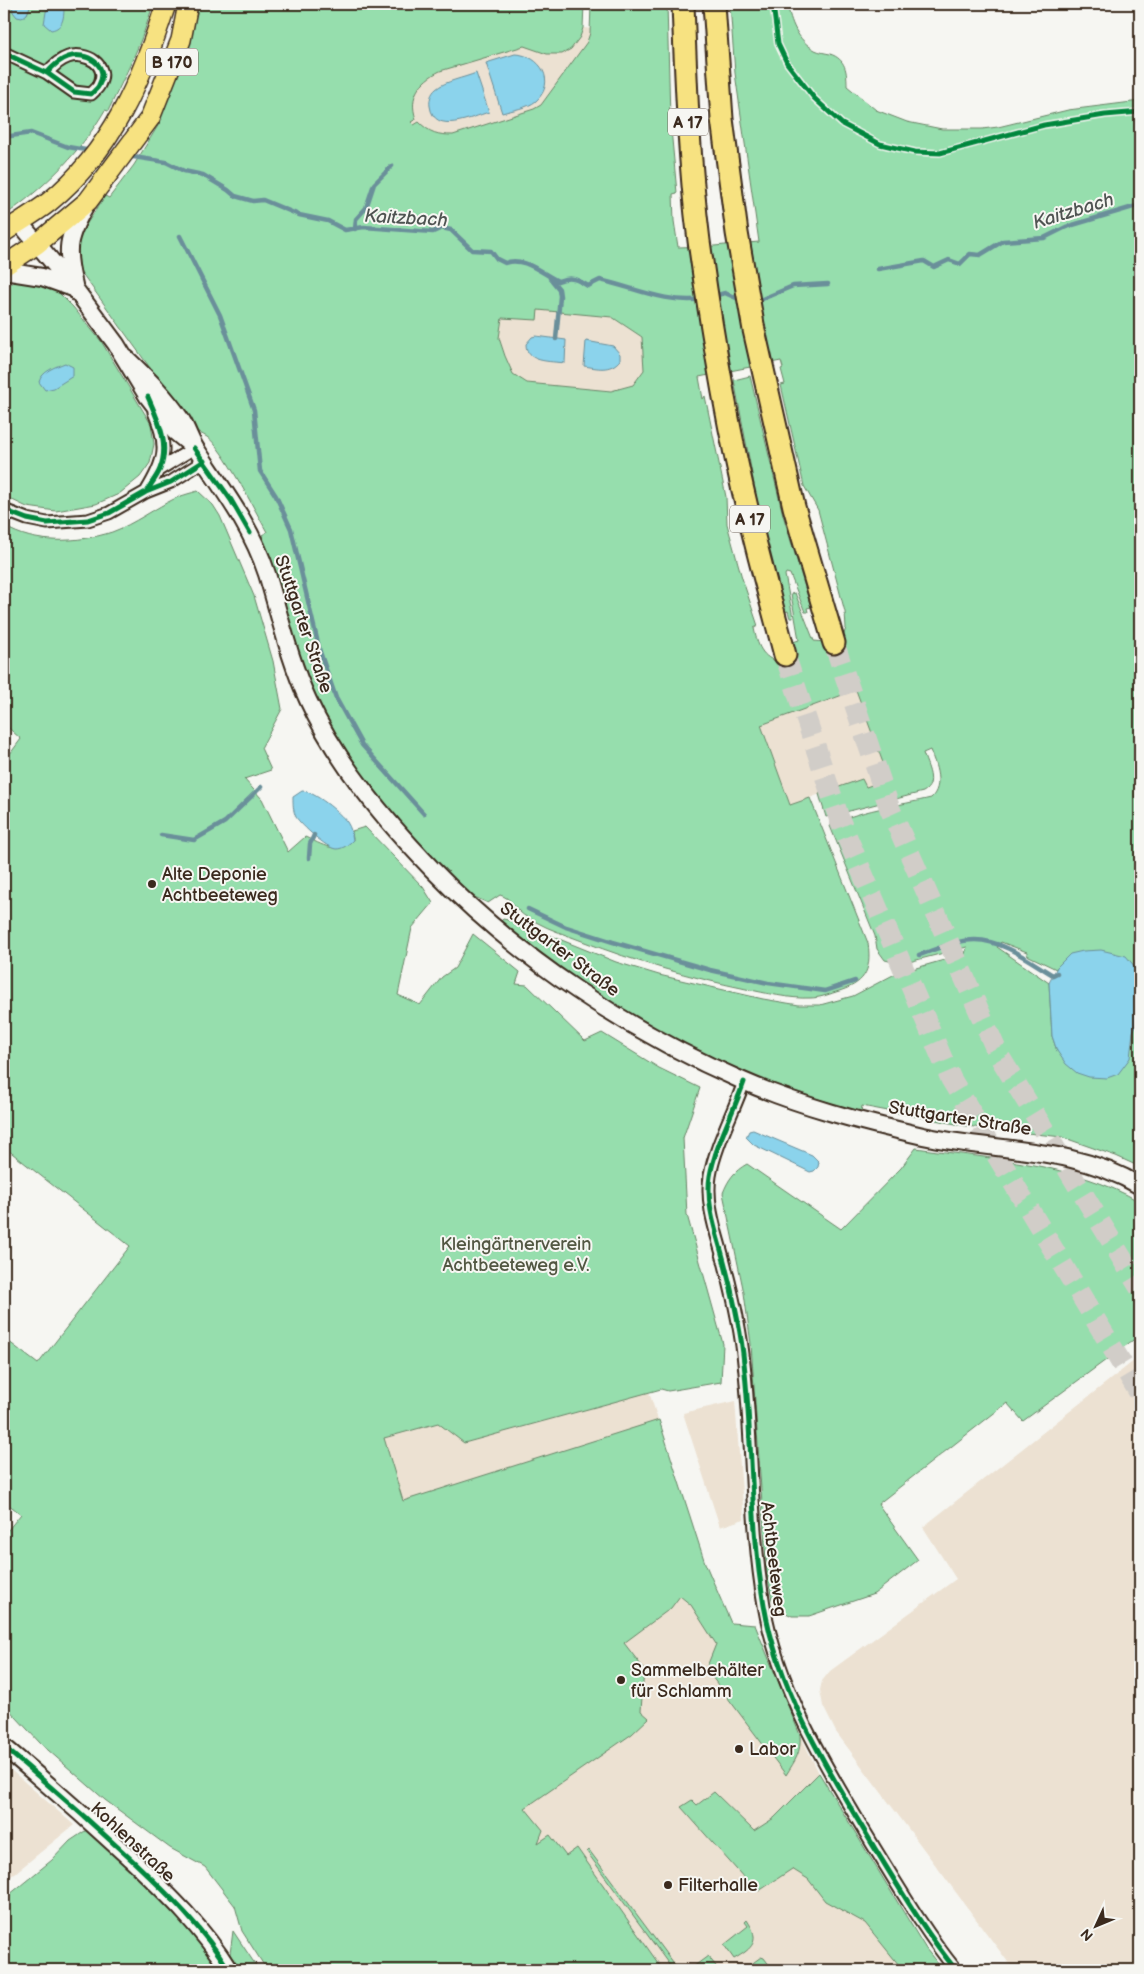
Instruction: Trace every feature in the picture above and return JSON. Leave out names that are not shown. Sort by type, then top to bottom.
[{"type":"highway","name":"A 17","points":[[683,4],[688,122],[699,239],[721,381],[749,516],[786,655]]},
{"type":"highway","name":"A 17","points":[[714,4],[722,119],[737,233],[762,373],[794,508],[834,643]]},
{"type":"main road","name":"B 170","points":[[11,227],[48,203],[75,177],[103,144],[125,109],[151,52],[166,4]]},
{"type":"main road","name":"B 170","points":[[4,266],[38,244],[93,195],[150,118],[181,40],[188,4]]},
{"type":"main road","points":[[75,289],[68,256],[68,244],[76,222],[93,195]]},
{"type":"main road","name":"Stuttgarter Straße","points":[[11,227],[38,244],[75,289],[126,358],[148,397],[174,430],[194,448],[231,500],[250,533],[266,572],[293,663],[308,700],[330,741],[360,785],[397,831],[434,871],[485,919],[527,954],[572,987],[617,1016],[678,1050],[744,1082],[796,1101],[884,1127],[929,1137],[1052,1153],[1091,1163],[1140,1186]]},
{"type":"main road","points":[[4,271],[42,277],[75,289]]},
{"type":"main road","name":"Stuttgarter Straße","points":[[126,358],[159,390],[185,426],[194,448]]},
{"type":"main road","name":"Kohlenstraße","points":[[4,1747],[88,1819],[171,1897],[193,1921],[229,1970]]},
{"type":"street","points":[[4,53],[47,73],[74,92],[91,94],[100,85],[102,72],[96,61],[84,55],[69,56],[58,61],[47,73]]},
{"type":"street","points":[[146,492],[160,469],[163,434],[148,397]]},
{"type":"street","points":[[160,469],[194,448]]},
{"type":"street","points":[[4,510],[27,519],[47,523],[88,520],[109,513],[146,492],[171,482],[204,461]]},
{"type":"street","name":"Achtbeeteweg","points":[[744,1082],[715,1158],[710,1175],[709,1192],[712,1215],[740,1325],[747,1386],[752,1496],[764,1606],[771,1637],[792,1695],[838,1785],[902,1892],[956,1970]]},
{"type":"shaded area","points":[[569,26],[607,31],[567,98],[450,143],[407,137],[406,114],[419,68]]},
{"type":"shaded area","points":[[537,309],[612,317],[642,337],[644,370],[633,385],[611,391],[527,383],[513,374],[499,338],[502,318],[536,319]]},
{"type":"shaded area","points":[[857,690],[889,779],[866,788],[862,779],[790,805],[761,725]]},
{"type":"shaded area","points":[[1140,1356],[1140,1970],[1014,1970],[836,1732],[823,1706],[820,1690],[822,1681],[830,1671],[956,1579],[923,1527]]},
{"type":"shaded area","points":[[649,1392],[705,1563],[731,1623],[755,1625],[800,1735],[819,1773],[926,1949],[943,1970],[278,1970],[384,1438],[438,1423],[465,1443]]},
{"type":"shaded area","points":[[735,1401],[744,1519],[720,1527],[683,1413]]},
{"type":"shaded area","points":[[4,1764],[74,1825],[4,1882]]},
{"type":"green space","points":[[4,4],[12,4],[27,14],[31,4],[50,4],[46,12],[63,4],[153,4],[139,45],[108,111],[105,110],[84,141],[60,169],[33,194],[4,216]]},
{"type":"green space","points":[[197,4],[584,4],[583,28],[580,37],[571,49],[562,54],[547,54],[524,46],[440,71],[427,79],[415,96],[414,111],[416,119],[411,122],[414,125],[419,122],[434,133],[453,135],[534,109],[541,105],[587,42],[590,33],[591,4],[667,4],[670,118],[677,193],[673,194],[674,221],[678,247],[759,242],[735,73],[730,4],[787,4],[799,36],[815,50],[835,56],[842,63],[846,71],[847,86],[876,110],[907,122],[942,129],[982,129],[1068,110],[1140,101],[1140,973],[1130,961],[1057,967],[1056,969],[1027,955],[1027,952],[1001,942],[997,947],[1049,983],[1052,1036],[1057,1051],[1133,1044],[1133,1032],[1140,1016],[1140,1167],[1116,1156],[1062,1137],[966,1126],[862,1106],[861,1113],[761,1080],[664,1034],[585,987],[500,922],[503,919],[517,922],[616,962],[659,975],[763,999],[799,1005],[820,1005],[853,996],[895,974],[965,954],[967,947],[901,964],[885,960],[877,949],[875,936],[830,826],[864,812],[931,798],[937,788],[938,775],[930,750],[923,753],[931,780],[927,789],[923,792],[826,817],[819,794],[862,779],[866,787],[889,779],[856,690],[761,725],[790,805],[810,798],[868,943],[869,962],[864,975],[859,981],[846,989],[823,996],[794,998],[683,974],[622,956],[547,928],[526,916],[509,900],[500,895],[488,903],[470,895],[426,852],[389,811],[337,738],[313,697],[286,617],[279,582],[262,535],[267,532],[248,496],[221,453],[207,437],[194,429],[81,272],[74,254],[74,243],[105,196],[109,198],[134,165],[162,119],[159,116],[182,62]],"holes":[[[538,310],[612,317],[642,337],[644,370],[633,385],[611,391],[527,383],[513,374],[505,356],[499,338],[502,318],[537,320]],[[781,361],[785,384],[781,385],[804,486],[818,510],[845,612],[846,628],[843,637],[825,642],[814,641],[795,593],[791,594],[799,640],[793,642],[791,652],[780,662],[769,658],[761,650],[757,640],[754,628],[758,626],[727,524],[726,497],[705,396],[703,399],[699,377]]]},
{"type":"green space","points":[[20,280],[40,282],[55,289],[73,307],[101,341],[151,424],[154,444],[150,463],[140,477],[119,494],[96,504],[56,511],[27,507],[4,496],[4,286]]},
{"type":"green space","points":[[750,376],[783,515],[811,607],[807,608],[808,612],[805,612],[790,574],[786,573],[793,618],[790,618],[788,611],[784,612],[763,531],[734,380]]},
{"type":"green space","name":"Kleingärtnerverein Achtbeeteweg e.V.","points":[[198,491],[213,505],[220,516],[254,596],[273,661],[282,709],[261,748],[271,770],[244,779],[262,799],[288,852],[305,837],[329,847],[341,847],[353,840],[352,831],[365,827],[423,887],[433,903],[412,928],[398,995],[420,1005],[442,977],[455,968],[473,934],[520,972],[516,984],[527,985],[585,1041],[602,1033],[659,1068],[700,1088],[683,1138],[687,1215],[723,1344],[721,1382],[668,1391],[661,1389],[464,1443],[438,1423],[384,1438],[403,1501],[659,1420],[705,1563],[731,1623],[755,1625],[800,1735],[800,1747],[797,1756],[786,1775],[706,1669],[716,1644],[691,1605],[680,1596],[671,1608],[624,1643],[644,1669],[641,1711],[649,1718],[632,1734],[525,1808],[543,1830],[538,1843],[550,1835],[566,1856],[577,1848],[663,1970],[267,1970],[242,1931],[235,1906],[205,1867],[170,1848],[105,1800],[40,1743],[4,1704],[4,1535],[21,1514],[4,1501],[4,1338],[38,1364],[130,1246],[8,1150],[4,1154],[4,940],[9,896],[4,891],[4,762],[21,739],[4,724],[4,526],[16,532],[43,539],[71,540],[99,536],[120,529],[176,498]]},
{"type":"green space","points":[[916,1148],[1002,1160],[1059,1171],[1114,1189],[1140,1202],[1140,1335],[1023,1421],[1007,1403],[878,1504],[918,1560],[874,1594],[809,1616],[792,1616],[780,1610],[772,1599],[767,1575],[751,1344],[744,1293],[723,1193],[732,1176],[747,1164],[841,1229],[901,1168]]},
{"type":"green space","points":[[819,1773],[926,1949],[943,1970],[903,1970],[865,1923],[825,1901],[808,1879],[792,1869],[759,1891],[753,1888],[681,1807],[692,1800],[697,1805],[714,1792],[754,1831],[774,1818]]},
{"type":"green space","points":[[88,1829],[141,1878],[175,1913],[220,1970],[4,1970],[4,1899],[52,1860],[70,1841]]},
{"type":"green space","points":[[589,1850],[678,1970],[673,1970],[587,1852]]},
{"type":"green space","points":[[747,1920],[754,1933],[753,1943],[746,1951],[734,1959],[724,1945],[748,1926],[745,1922]]},
{"type":"green space","points":[[233,1931],[259,1970],[240,1970],[230,1954]]},
{"type":"green space","points":[[708,1956],[719,1970],[689,1970]]},
{"type":"green space","points":[[761,1957],[764,1958],[773,1970],[743,1970]]},
{"type":"water","points":[[12,4],[31,4],[27,14],[22,18],[17,17],[13,12]]},
{"type":"water","points":[[50,4],[64,5],[61,24],[59,27],[51,30],[44,24],[46,12]]},
{"type":"water","points":[[515,54],[532,59],[539,64],[545,78],[545,86],[542,94],[533,103],[502,113],[486,63]]},
{"type":"water","points":[[476,73],[489,112],[455,122],[439,120],[433,115],[430,101],[434,91],[444,84]]},
{"type":"water","points":[[532,337],[566,340],[565,363],[540,360],[530,355],[526,344]]},
{"type":"water","points":[[586,341],[613,346],[620,354],[620,360],[608,368],[584,366]]},
{"type":"water","points":[[65,363],[73,367],[73,376],[54,388],[45,390],[39,382],[43,375],[49,370]]},
{"type":"water","points":[[302,791],[313,794],[338,813],[348,824],[353,840],[345,846],[336,849],[320,841],[308,830],[296,817],[294,810],[293,797]]},
{"type":"water","points":[[1101,950],[1126,956],[1140,973],[1140,1016],[1133,1032],[1130,1058],[1118,1074],[1107,1078],[1089,1077],[1077,1073],[1066,1064],[1057,1051],[1052,1036],[1049,983],[1057,967],[1070,954]]},
{"type":"water","points":[[753,1130],[812,1155],[819,1162],[818,1167],[810,1172],[754,1145],[746,1137],[749,1131]]},
{"type":"waterway","name":"Kaitzbach","points":[[4,137],[31,133],[68,147],[92,151]]},
{"type":"waterway","name":"Kaitzbach","points":[[127,156],[166,162],[184,171],[203,175],[235,196],[253,201],[263,200],[299,215],[328,221],[345,230],[364,227],[433,232],[442,228],[451,230],[472,250],[491,251],[497,259],[505,263],[512,261],[532,266],[558,281],[574,279],[588,286],[600,280],[663,297],[689,300],[703,299]]},
{"type":"waterway","points":[[355,229],[356,219],[366,208],[374,184],[392,166]]},
{"type":"waterway","name":"Kaitzbach","points":[[878,269],[924,261],[934,267],[949,260],[960,264],[970,254],[980,255],[1003,241],[1044,238],[1066,227],[1140,205]]},
{"type":"waterway","points":[[180,236],[220,315],[254,410],[260,471],[276,496],[291,529],[320,652],[336,698],[362,745],[424,814]]},
{"type":"waterway","points":[[550,278],[559,289],[560,296],[556,339]]},
{"type":"waterway","name":"Kaitzbach","points":[[755,302],[793,286],[828,284]]},
{"type":"waterway","name":"Kaitzbach","points":[[713,296],[725,293],[743,301]]},
{"type":"waterway","points":[[161,835],[194,840],[225,822],[261,787]]},
{"type":"waterway","points":[[309,858],[310,844],[314,835]]},
{"type":"waterway","points":[[528,909],[566,927],[613,942],[710,970],[768,983],[825,991],[855,981]]},
{"type":"waterway","points":[[919,955],[961,942],[985,941],[1006,948],[1053,975],[1057,973]]},
{"type":"tunnel","points":[[834,643],[890,809],[998,1054],[1140,1288]]},
{"type":"tunnel","points":[[785,655],[840,821],[951,1079],[1140,1394]]},
{"type":"cycle path","points":[[773,4],[778,44],[787,63],[814,98],[842,124],[880,144],[915,152],[940,153],[1044,125],[1105,115],[1140,112]]},
{"type":"cycle path","points":[[4,53],[47,73],[74,92],[91,94],[102,78],[99,66],[89,58],[82,56],[65,58],[47,73]]},
{"type":"cycle path","points":[[146,492],[160,469],[164,450],[162,432],[148,397]]},
{"type":"cycle path","points":[[194,448],[231,500],[250,533]]},
{"type":"cycle path","points":[[4,510],[27,519],[47,523],[88,520],[109,513],[146,492],[171,482],[204,461]]},
{"type":"cycle path","points":[[744,1082],[712,1165],[709,1199],[741,1339],[747,1393],[759,1575],[771,1638],[794,1700],[823,1761],[903,1894],[956,1970]]},
{"type":"cycle path","points":[[4,1747],[160,1886],[197,1926],[229,1970]]},
{"type":"place","name":"Alte Deponie Achtbeeteweg","points":[[152,884]]},
{"type":"place","name":"Sammelbehälter für Schlamm","points":[[621,1680]]},
{"type":"place","name":"Labor","points":[[739,1749]]},
{"type":"place","name":"Filterhalle","points":[[668,1885]]}]
